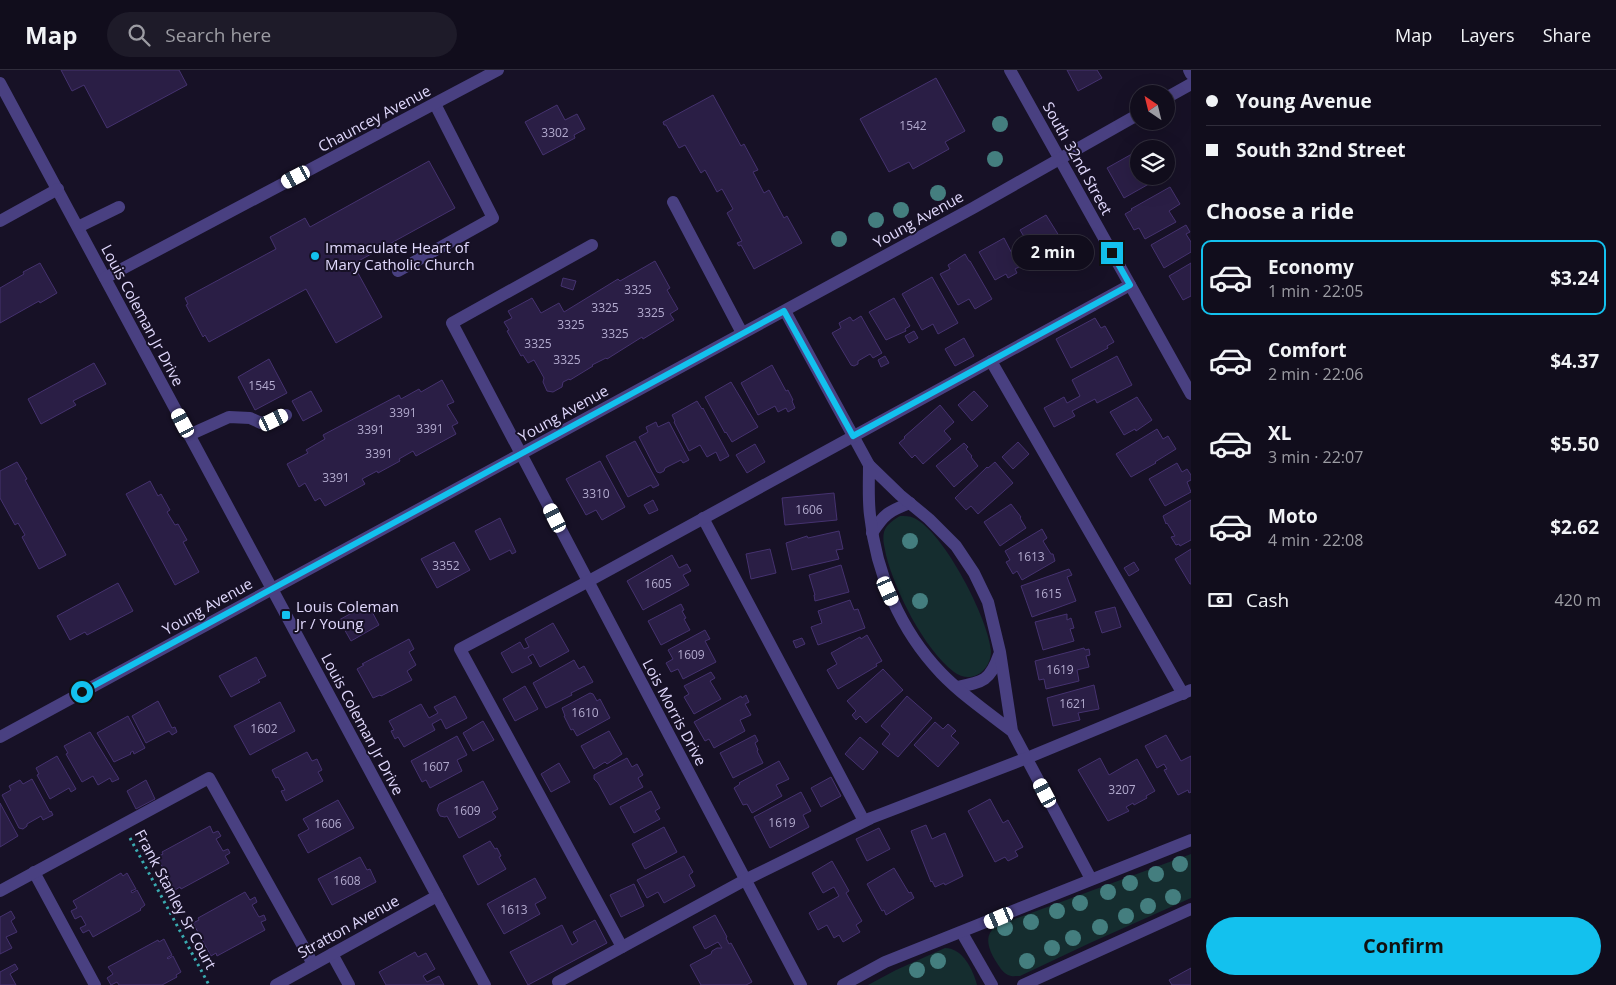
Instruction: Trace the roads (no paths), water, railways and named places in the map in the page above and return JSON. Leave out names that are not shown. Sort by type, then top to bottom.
[{"type":"street","name":"Chauncey Avenue","points":[[105,278],[498,70]]},
{"type":"street","name":"South 32nd Street","points":[[1010,70],[1191,394]]},
{"type":"street","points":[[1188,70],[1191,74]]},
{"type":"street","name":"Louis Coleman Jr Drive","points":[[0,83],[485,985]]},
{"type":"street","points":[[1175,93],[1191,84]]},
{"type":"street","points":[[398,271],[493,218],[435,104]]},
{"type":"street","name":"Young Avenue","points":[[0,737],[784,311],[1130,119]]},
{"type":"street","points":[[0,221],[58,189]]},
{"type":"street","points":[[673,202],[742,333]]},
{"type":"street","points":[[78,227],[119,207]]},
{"type":"street","name":"Lois Morris Drive","points":[[592,245],[452,323],[800,985]]},
{"type":"street","points":[[622,947],[460,649],[587,582],[1130,285]]},
{"type":"street","points":[[784,311],[869,465],[956,546],[974,574],[988,602],[1000,652],[1012,731],[1091,880]]},
{"type":"street","points":[[558,982],[745,880],[864,821],[1027,758],[1187,692],[991,361]]},
{"type":"street","points":[[189,435],[229,417],[250,418],[261,422],[274,420],[286,415]]},
{"type":"street","points":[[869,465],[872,532],[883,578],[899,616],[916,642],[941,673],[1012,731]]},
{"type":"street","points":[[872,532],[881,518],[893,510],[910,503]]},
{"type":"street","points":[[704,518],[864,821]]},
{"type":"street","points":[[957,687],[978,683],[987,677],[994,669],[1000,652]]},
{"type":"street","points":[[0,891],[209,778],[313,964]]},
{"type":"street","points":[[844,985],[885,962],[962,933],[1191,840]]},
{"type":"street","points":[[34,872],[94,985]]},
{"type":"street","name":"Stratton Avenue","points":[[276,985],[436,896]]},
{"type":"street","points":[[1023,985],[1191,909]]},
{"type":"street","points":[[962,933],[992,985]]},
{"type":"street","points":[[332,954],[349,985]]},
{"type":"place","name":"Immaculate Heart of Mary Catholic Church","points":[[315,256]]},
{"type":"place","name":"Louis Coleman Jr / Young","points":[[286,615]]}]
